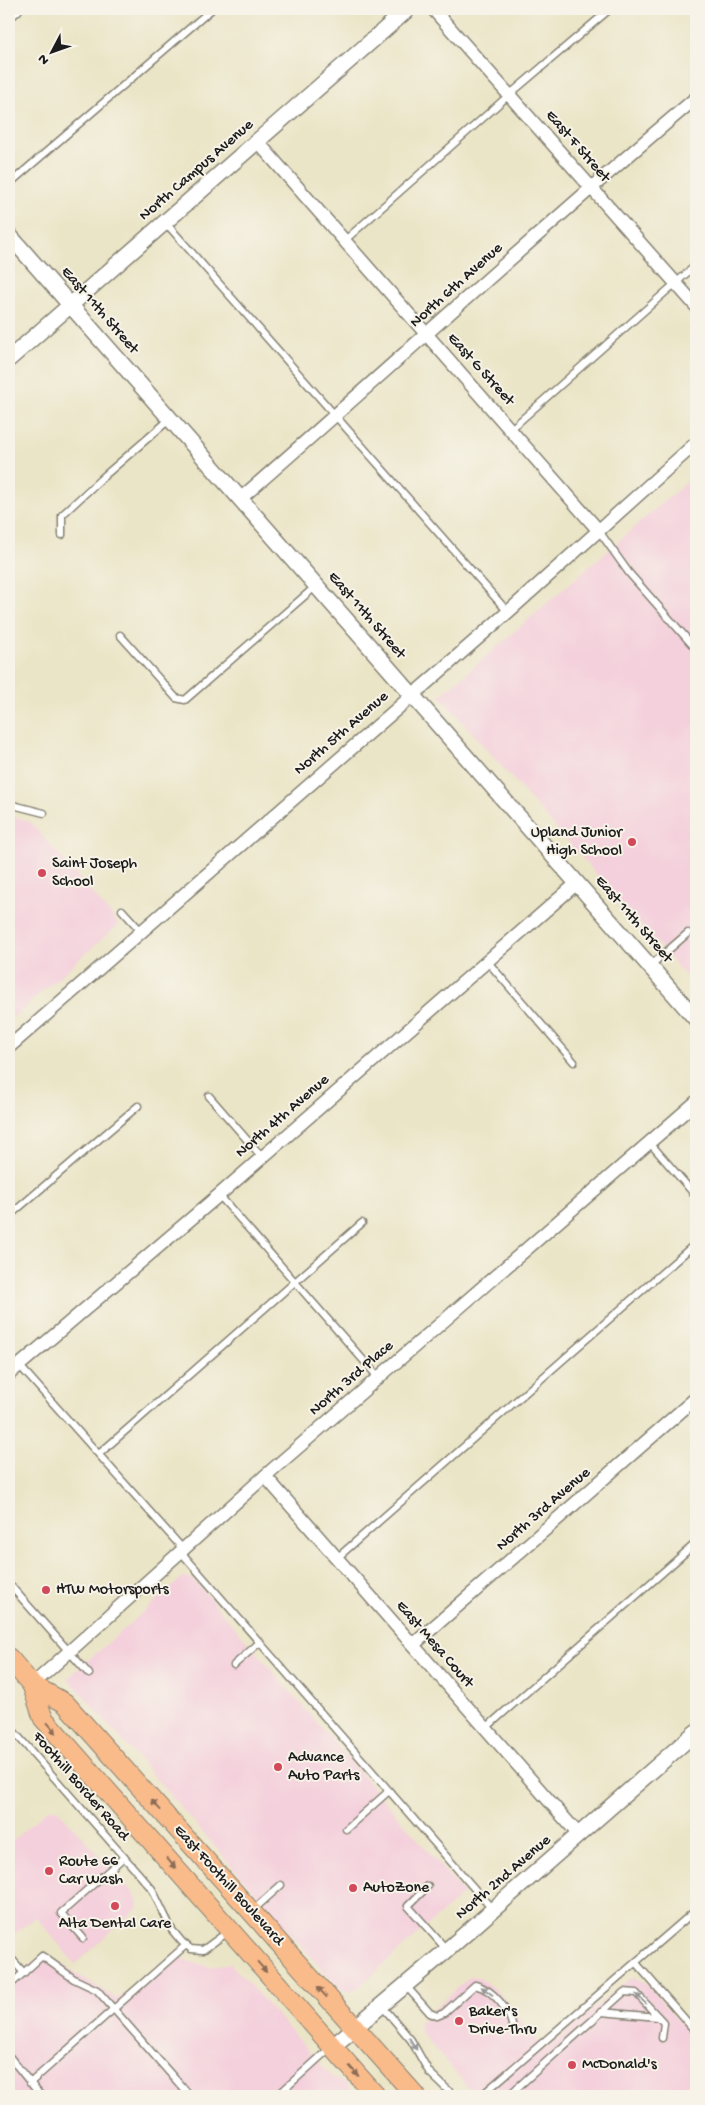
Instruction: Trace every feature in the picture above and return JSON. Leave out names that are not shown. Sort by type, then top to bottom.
[{"type":"main road","name":"East Foothill Boulevard","points":[[9,1658],[32,1685],[65,1703],[416,2096]]},
{"type":"main road","name":"East Foothill Boulevard","points":[[32,1685],[43,1718],[376,2096]]},
{"type":"street","points":[[9,15],[16,9]]},
{"type":"street","name":"North Campus Avenue","points":[[9,359],[408,9]]},
{"type":"street","name":"East F Street","points":[[433,9],[696,306]]},
{"type":"street","name":"North 6th Avenue","points":[[240,499],[427,335],[590,187],[696,98]]},
{"type":"street","name":"East G Street","points":[[257,141],[343,242],[599,530]]},
{"type":"street","name":"East 11th Street","points":[[9,235],[696,1019]]},
{"type":"street","name":"North 5th Avenue","points":[[9,1048],[508,612],[696,443]]},
{"type":"street","name":"North 4th Avenue","points":[[9,1374],[219,1195],[577,883]]},
{"type":"street","name":"North 3rd Place","points":[[32,1685],[265,1476],[696,1102]]},
{"type":"street","name":"North 3rd Avenue","points":[[413,1645],[696,1398]]},
{"type":"street","name":"East Mesa Court","points":[[265,1476],[579,1835]]},
{"type":"street","name":"North 2nd Avenue","points":[[332,2047],[406,1986],[696,1732]]},
{"type":"lane","points":[[9,184],[212,9]]},
{"type":"lane","points":[[343,242],[509,94],[610,9]]},
{"type":"lane","points":[[166,222],[335,417],[508,612]]},
{"type":"lane","points":[[511,429],[696,265]]},
{"type":"lane","points":[[62,535],[62,516],[103,477],[170,419]]},
{"type":"lane","points":[[599,530],[629,573],[696,648]]},
{"type":"lane","points":[[120,636],[176,698],[185,700],[316,586]]},
{"type":"lane","points":[[9,804],[44,813]]},
{"type":"lane","points":[[122,910],[141,931]]},
{"type":"lane","points":[[650,966],[688,933]]},
{"type":"lane","points":[[487,961],[574,1062]]},
{"type":"lane","points":[[209,1096],[262,1157]]},
{"type":"lane","points":[[9,1216],[138,1106]]},
{"type":"lane","points":[[649,1142],[696,1196]]},
{"type":"lane","points":[[219,1195],[378,1377]]},
{"type":"lane","points":[[99,1454],[362,1223]]},
{"type":"lane","points":[[337,1558],[696,1243]]},
{"type":"lane","points":[[19,1365],[99,1454],[493,1910]]},
{"type":"lane","points":[[486,1728],[696,1543]]},
{"type":"lane","points":[[9,1584],[89,1674]]},
{"type":"lane","points":[[234,1665],[260,1642]]},
{"type":"lane","name":"Foothill Border Road","points":[[9,1726],[152,1889],[172,1930],[186,1945]]},
{"type":"lane","points":[[346,1829],[389,1791]]},
{"type":"lane","points":[[83,1938],[61,1913],[124,1857]]},
{"type":"lane","points":[[251,1912],[281,1885]]},
{"type":"lane","points":[[428,1886],[408,1906],[447,1950]]},
{"type":"lane","points":[[481,2096],[696,1910]]},
{"type":"lane","points":[[30,2083],[115,2010],[186,1945],[191,1949],[203,1950],[230,1930]]},
{"type":"lane","points":[[9,1956],[24,1973]]},
{"type":"lane","points":[[9,1986],[42,1956],[74,1979],[97,1990],[190,2096]]},
{"type":"lane","points":[[636,1963],[696,2032]]},
{"type":"lane","points":[[406,1986],[430,2013],[437,2016],[444,2013],[475,1985],[484,1987],[504,2008],[512,2020],[513,2030]]},
{"type":"lane","points":[[508,2096],[624,1992],[636,1993],[664,2023],[662,2038]]},
{"type":"lane","points":[[382,2006],[411,2040],[429,2072],[448,2088],[454,2096]]},
{"type":"lane","points":[[601,2012],[658,2017]]},
{"type":"lane","points":[[277,2096],[332,2047]]},
{"type":"lane","points":[[9,2056],[42,2096]]},
{"type":"shaded area","name":"Upland Junior High School","points":[[696,474],[696,988],[440,696]]},
{"type":"shaded area","name":"Saint Joseph School","points":[[9,815],[30,822],[119,924],[9,1021]]},
{"type":"shaded area","points":[[183,1577],[193,1579],[464,1893],[354,1991],[342,1990],[333,1982],[68,1678]]},
{"type":"shaded area","points":[[56,1808],[136,1896],[138,1907],[75,1964],[36,1917],[9,1938],[9,1844],[47,1810]]},
{"type":"shaded area","points":[[48,1956],[117,1999],[180,1957],[190,1962],[210,1967],[231,1964],[333,2078],[346,2084],[356,2096],[9,2096],[9,1975]]},
{"type":"shaded area","points":[[471,1976],[477,1977],[495,1989],[544,2050],[629,1979],[635,1978],[646,1983],[696,2041],[696,2096],[476,2096],[420,2032],[419,2022]]},
{"type":"place","name":"Upland Junior High School","points":[[632,842]]},
{"type":"place","name":"Saint Joseph School","points":[[42,873]]},
{"type":"place","name":"HTW Motorsports","points":[[46,1590]]},
{"type":"place","name":"Advance Auto Parts","points":[[278,1767]]},
{"type":"place","name":"Route 66 Car Wash","points":[[49,1871]]},
{"type":"place","name":"AutoZone","points":[[353,1888]]},
{"type":"place","name":"Alta Dental Care","points":[[115,1906]]},
{"type":"place","name":"Baker's Drive-Thru","points":[[459,2021]]},
{"type":"place","name":"McDonald's","points":[[572,2065]]}]
